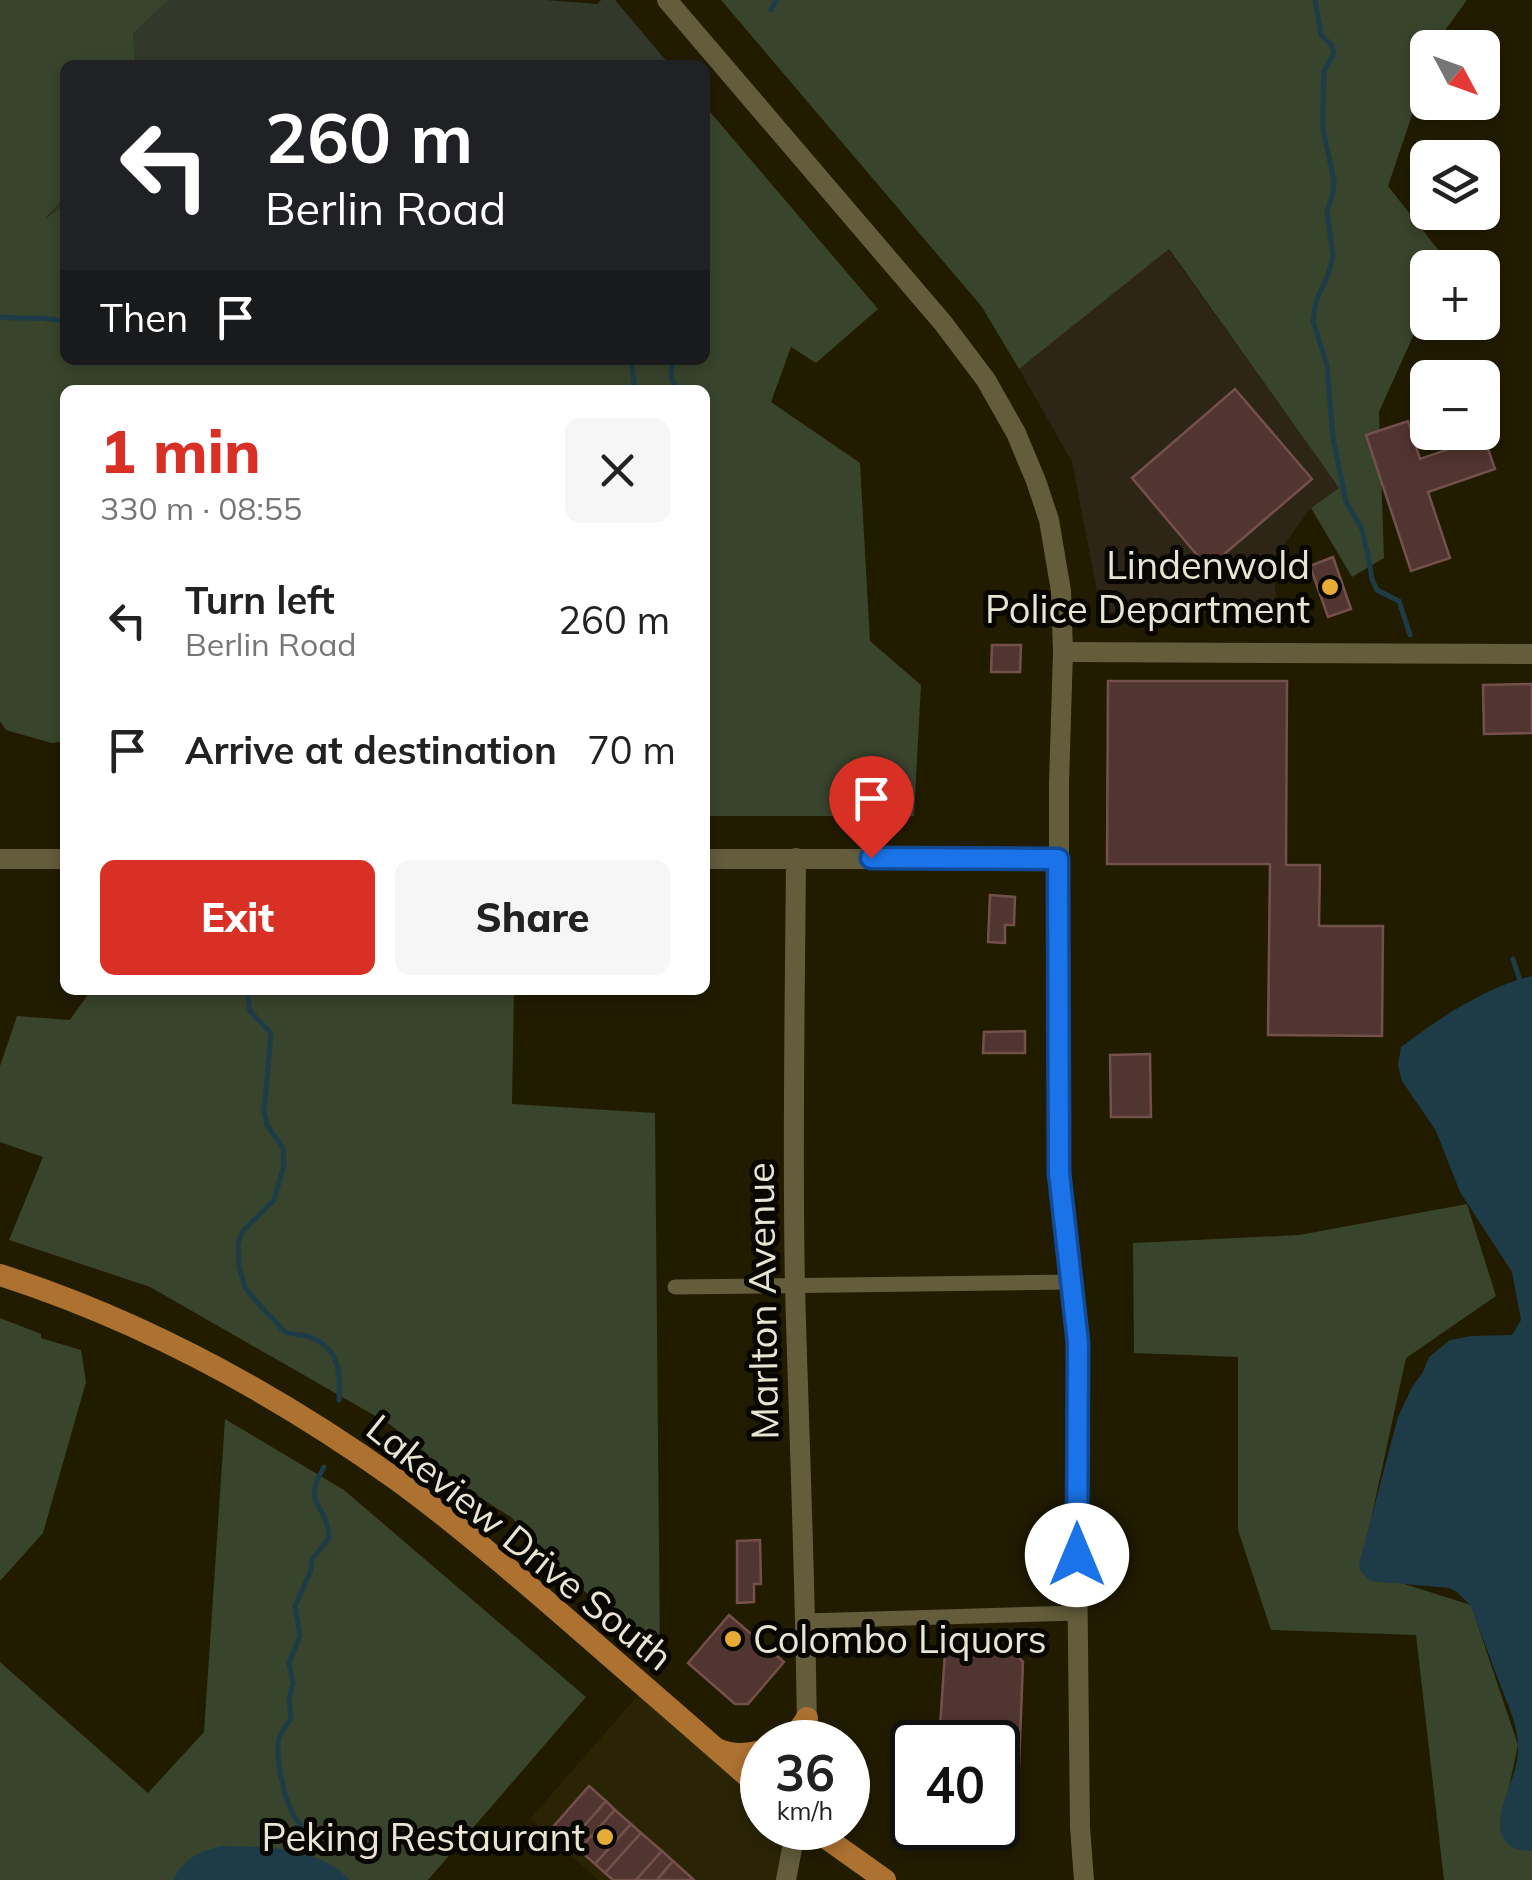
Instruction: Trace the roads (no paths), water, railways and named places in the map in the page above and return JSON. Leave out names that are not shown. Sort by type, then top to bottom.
[{"type":"main road","name":"Lakeview Drive South","points":[[0,1275],[147,1330],[319,1428],[397,1480],[484,1548],[740,1769]]},
{"type":"main road","points":[[716,1748],[726,1754],[740,1754]]},
{"type":"main road","points":[[843,1850],[885,1880]]},
{"type":"street","points":[[668,0],[986,380],[1016,433],[1048,520],[1061,590],[1063,652],[1058,859],[1059,1173],[1078,1343],[1080,1827],[1084,1880]]},
{"type":"street","points":[[1063,652],[1532,654]]},
{"type":"street","points":[[0,858],[60,859]]},
{"type":"street","name":"Marlton Avenue","points":[[796,858],[793,1127],[806,1718]]},
{"type":"street","points":[[710,859],[1058,859]]},
{"type":"street","points":[[675,1287],[1072,1282]]},
{"type":"street","points":[[806,1621],[1079,1612]]},
{"type":"street","points":[[786,1880],[792,1850]]},
{"type":"water","points":[[1532,976],[1532,1851],[1513,1847],[1501,1832],[1501,1813],[1515,1769],[1518,1740],[1470,1605],[1449,1588],[1370,1581],[1359,1564],[1398,1417],[1429,1357],[1450,1340],[1512,1335],[1521,1320],[1512,1272],[1460,1192],[1436,1131],[1402,1081],[1398,1065],[1401,1047],[1480,996]]},
{"type":"water","points":[[222,1846],[273,1848],[307,1855],[323,1860],[350,1880],[173,1880],[193,1857]]},
{"type":"waterway","points":[[771,10],[777,0]]},
{"type":"waterway","points":[[1315,0],[1321,35],[1334,53],[1324,71],[1323,106],[1323,129],[1334,181],[1327,211],[1333,256],[1316,301],[1313,321],[1327,365],[1333,438],[1346,502],[1361,527],[1377,590],[1399,601],[1410,635]]},
{"type":"waterway","points":[[0,317],[60,321]]},
{"type":"waterway","points":[[632,365],[634,385]]},
{"type":"waterway","points":[[672,365],[674,385]]},
{"type":"waterway","points":[[1513,959],[1521,984]]},
{"type":"waterway","points":[[248,995],[250,1011],[271,1033],[264,1112],[267,1125],[283,1148],[284,1165],[274,1200],[242,1232],[239,1267],[245,1287],[285,1332],[310,1337],[327,1348],[336,1362],[339,1400]]},
{"type":"waterway","points":[[307,1859],[311,1839],[289,1805],[278,1746],[291,1717],[289,1699],[293,1683],[289,1663],[300,1636],[295,1606],[312,1560],[329,1538],[328,1526],[315,1498],[317,1480],[324,1467]]},
{"type":"place","name":"Lindenwold Police Department","points":[[1330,587]]},
{"type":"place","name":"Colombo Liquors","points":[[733,1639]]},
{"type":"place","name":"Peking Restaurant","points":[[605,1837]]}]
